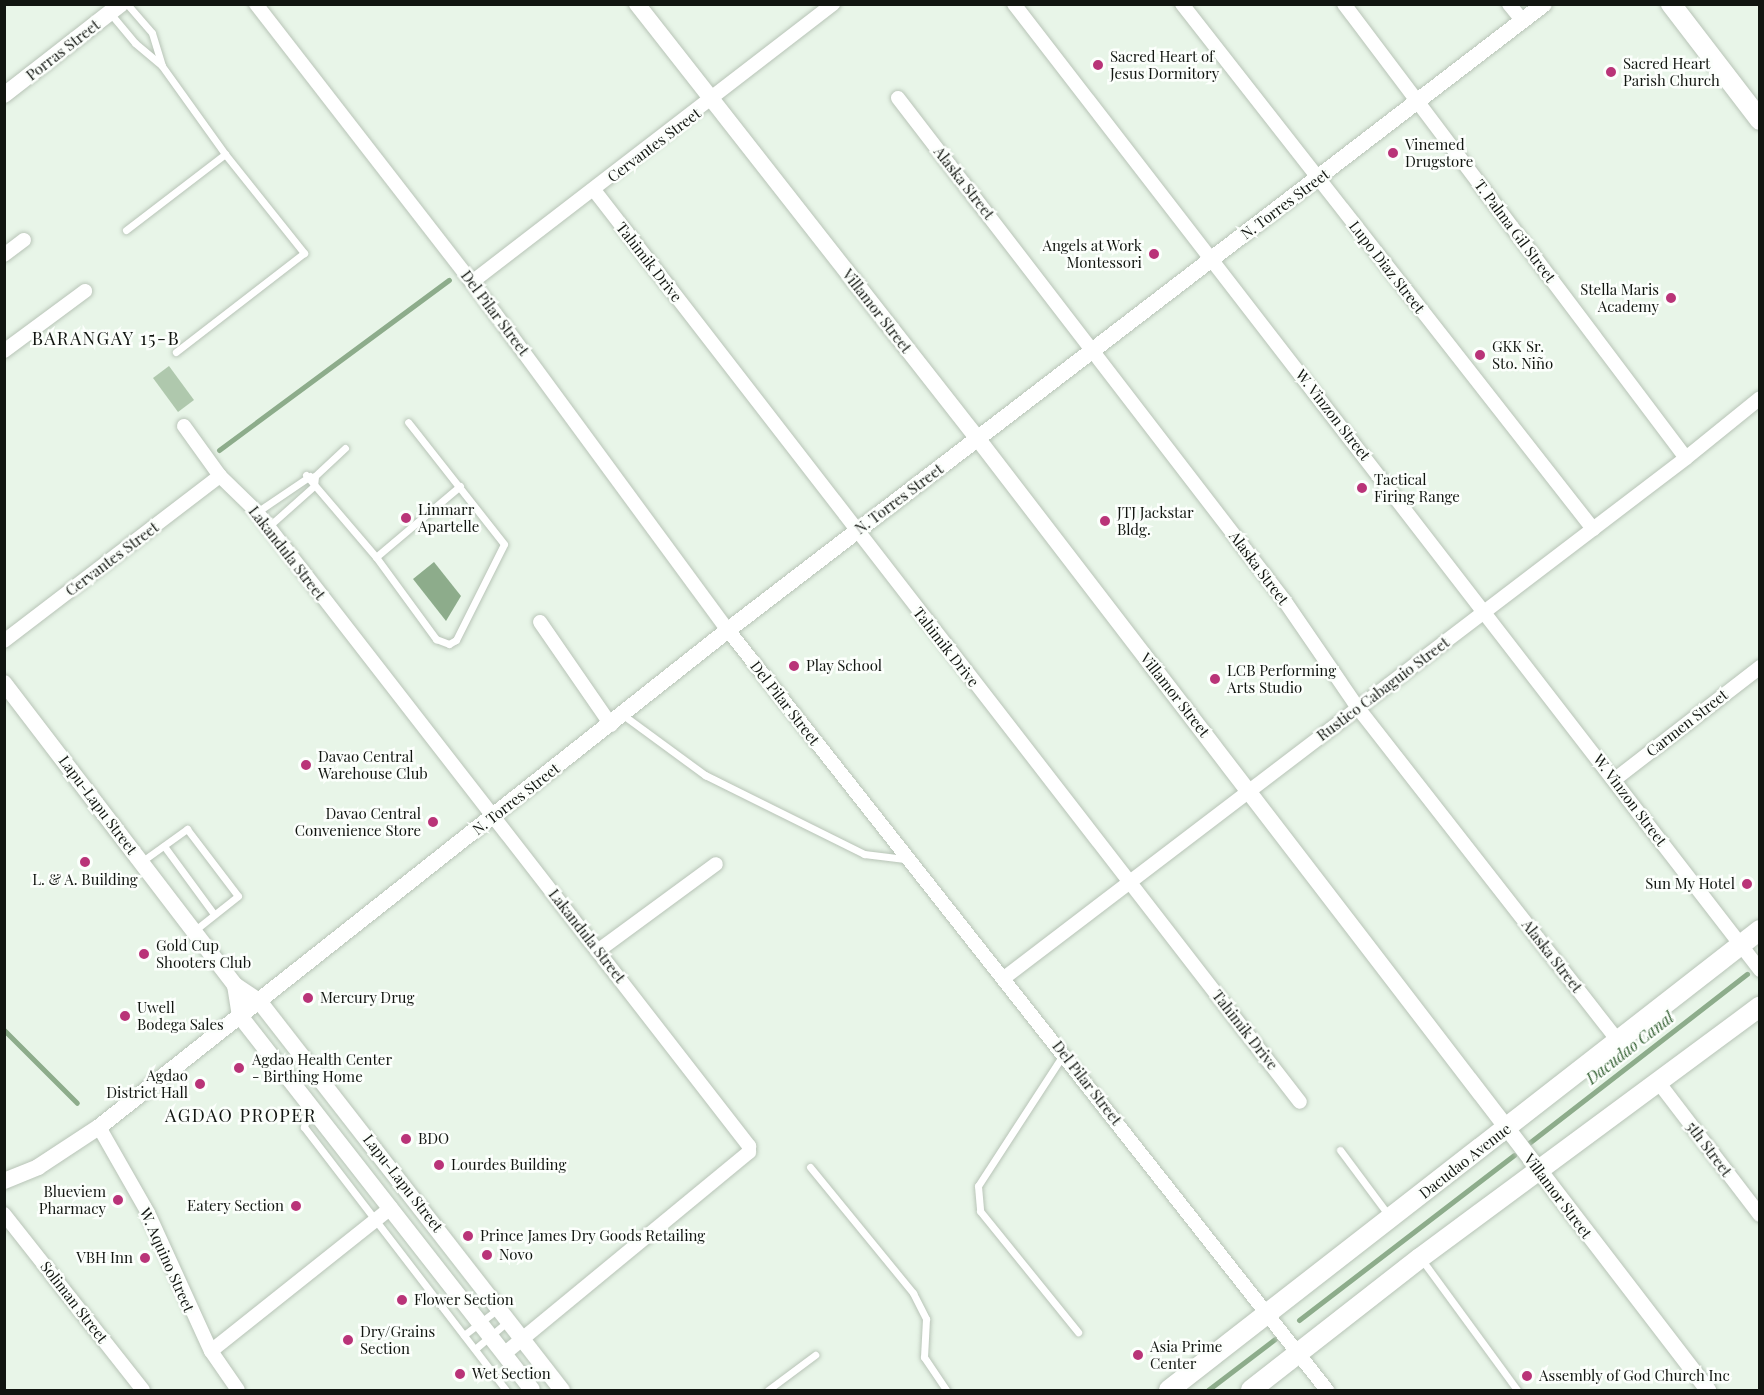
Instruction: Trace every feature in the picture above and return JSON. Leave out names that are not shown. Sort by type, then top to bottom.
[{"type":"main road","points":[[1671,4],[1760,120]]},
{"type":"main road","name":"Dacudao Avenue","points":[[1169,1390],[1270,1314],[1760,930]]},
{"type":"main road","points":[[1251,1390],[1420,1258],[1760,1006]]},
{"type":"street","name":"Del Pilar Street","points":[[256,4],[472,282],[728,630],[905,859],[1004,978],[1270,1314],[1327,1390]]},
{"type":"street","name":"Villamor Street","points":[[637,4],[978,439],[1538,1172],[1708,1390]]},
{"type":"street","name":"Cervantes Street","points":[[472,282],[712,100],[833,4]]},
{"type":"street","name":"W. Vinzon Street","points":[[1014,4],[1760,970]]},
{"type":"street","name":"Lupo Diaz Street","points":[[1182,4],[1593,529]]},
{"type":"street","name":"T. Palma Gil Street","points":[[1344,4],[1686,458]]},
{"type":"street","points":[[1509,4],[1523,21]]},
{"type":"street","name":"N. Torres Street","points":[[4,1181],[38,1167],[99,1127],[617,720],[728,630],[1318,179],[1416,100],[1545,4]]},
{"type":"street","name":"Porras Street","points":[[4,95],[116,9]]},
{"type":"street","name":"Alaska Street","points":[[898,98],[1091,352],[1284,600],[1358,708],[1618,1041]]},
{"type":"street","name":"Tahimik Drive","points":[[594,190],[856,532],[1300,1102]]},
{"type":"street","points":[[4,255],[24,240]]},
{"type":"street","points":[[4,351],[85,291]]},
{"type":"street","name":"Rustico Cabaguio Street","points":[[1004,978],[1129,880],[1686,458],[1760,398]]},
{"type":"street","name":"Lakandula Street","points":[[183,426],[219,476],[257,512],[492,818],[599,951],[749,1146],[749,1152],[504,1354]]},
{"type":"street","name":"Cervantes Street","points":[[4,641],[219,476]]},
{"type":"street","points":[[540,622],[617,720]]},
{"type":"street","name":"Carmen Street","points":[[1614,780],[1760,667]]},
{"type":"street","name":"Lapu-Lapu Street","points":[[4,683],[235,985],[259,1001],[562,1390]]},
{"type":"street","points":[[599,951],[716,864]]},
{"type":"street","name":"Lapu-Lapu Street","points":[[235,985],[240,1016],[532,1390]]},
{"type":"street","name":"5th Street","points":[[1659,1083],[1760,1215]]},
{"type":"street","name":"W. Aquino Street","points":[[99,1127],[147,1213],[211,1351],[238,1390]]},
{"type":"street","points":[[211,1351],[391,1208]]},
{"type":"street","name":"Soliman Street","points":[[4,1214],[143,1390]]},
{"type":"lane","points":[[127,4],[152,33],[162,66]]},
{"type":"lane","points":[[116,9],[135,43],[162,66],[225,154],[304,253],[176,352]]},
{"type":"lane","points":[[126,230],[225,154]]},
{"type":"lane","points":[[306,475],[376,557],[436,639],[441,644],[456,640],[504,544],[408,422]]},
{"type":"lane","points":[[268,527],[314,486],[315,476],[345,448]]},
{"type":"lane","points":[[257,512],[306,475],[315,476]]},
{"type":"lane","points":[[376,557],[460,486]]},
{"type":"lane","points":[[617,720],[705,775],[864,854],[905,859]]},
{"type":"lane","points":[[141,862],[187,829],[238,896],[194,931]]},
{"type":"lane","points":[[164,846],[214,914]]},
{"type":"lane","points":[[1064,1054],[978,1186],[980,1211],[1078,1332]]},
{"type":"lane","points":[[311,1106],[304,1117],[304,1127],[506,1390]]},
{"type":"lane","points":[[1340,1150],[1391,1219]]},
{"type":"lane","points":[[810,1167],[913,1293],[926,1319],[924,1357],[946,1390]]},
{"type":"lane","points":[[1420,1258],[1517,1390]]},
{"type":"lane","points":[[464,1335],[484,1330],[504,1315]]},
{"type":"lane","points":[[475,1350],[484,1330],[504,1315]]},
{"type":"lane","points":[[768,1390],[815,1354]]},
{"type":"shaded area","points":[[169,366],[194,400],[178,412],[153,378]]},
{"type":"shaded area","points":[[434,562],[461,596],[446,621],[413,579]]},
{"type":"waterway","points":[[219,450],[449,280]]},
{"type":"waterway","name":"Dacudao Canal","points":[[1529,1143],[1747,974]]},
{"type":"waterway","points":[[4,1030],[77,1103]]},
{"type":"waterway","name":"Dacudao Canal","points":[[1299,1320],[1514,1155]]},
{"type":"waterway","name":"Dacudao Canal","points":[[1208,1390],[1275,1339]]},
{"type":"place","name":"Sacred Heart of Jesus Dormitory","points":[[1098,65]]},
{"type":"place","name":"Sacred Heart Parish Church","points":[[1611,72]]},
{"type":"place","name":"Vinemed Drugstore","points":[[1393,153]]},
{"type":"place","name":"Angels at Work Montessori","points":[[1154,254]]},
{"type":"place","name":"Stella Maris Academy","points":[[1671,298]]},
{"type":"place","name":"GKK Sr. Sto. Niño","points":[[1480,355]]},
{"type":"place","name":"Tactical Firing Range","points":[[1362,488]]},
{"type":"place","name":"Linmarr Apartelle","points":[[406,518]]},
{"type":"place","name":"JTJ Jackstar Bldg.","points":[[1105,521]]},
{"type":"place","name":"Play School","points":[[794,666]]},
{"type":"place","name":"LCB Performing Arts Studio","points":[[1215,679]]},
{"type":"place","name":"Davao Central Warehouse Club","points":[[306,765]]},
{"type":"place","name":"Davao Central Convenience Store","points":[[433,822]]},
{"type":"place","name":"L. & A. Building","points":[[85,862]]},
{"type":"place","name":"Sun My Hotel","points":[[1747,884]]},
{"type":"place","name":"Gold Cup Shooters Club","points":[[144,954]]},
{"type":"place","name":"Mercury Drug","points":[[308,998]]},
{"type":"place","name":"Uwell Bodega Sales","points":[[125,1016]]},
{"type":"place","name":"Agdao Health Center - Birthing Home","points":[[239,1068]]},
{"type":"place","name":"Agdao District Hall","points":[[200,1084]]},
{"type":"place","name":"BDO","points":[[406,1139]]},
{"type":"place","name":"Lourdes Building","points":[[439,1165]]},
{"type":"place","name":"Blueviem Pharmacy","points":[[118,1200]]},
{"type":"place","name":"Eatery Section","points":[[296,1206]]},
{"type":"place","name":"Prince James Dry Goods Retailing","points":[[468,1236]]},
{"type":"place","name":"Novo","points":[[487,1255]]},
{"type":"place","name":"VBH Inn","points":[[145,1258]]},
{"type":"place","name":"Flower Section","points":[[402,1300]]},
{"type":"place","name":"Dry/Grains Section","points":[[348,1340]]},
{"type":"place","name":"Asia Prime Center","points":[[1138,1355]]},
{"type":"place","name":"Wet Section","points":[[460,1374]]},
{"type":"place","name":"Assembly of God Church Inc","points":[[1527,1376]]},
{"type":"district","name":"BARANGAY 15-B","points":[[106,338]]},
{"type":"district","name":"AGDAO PROPER","points":[[241,1115]]}]
